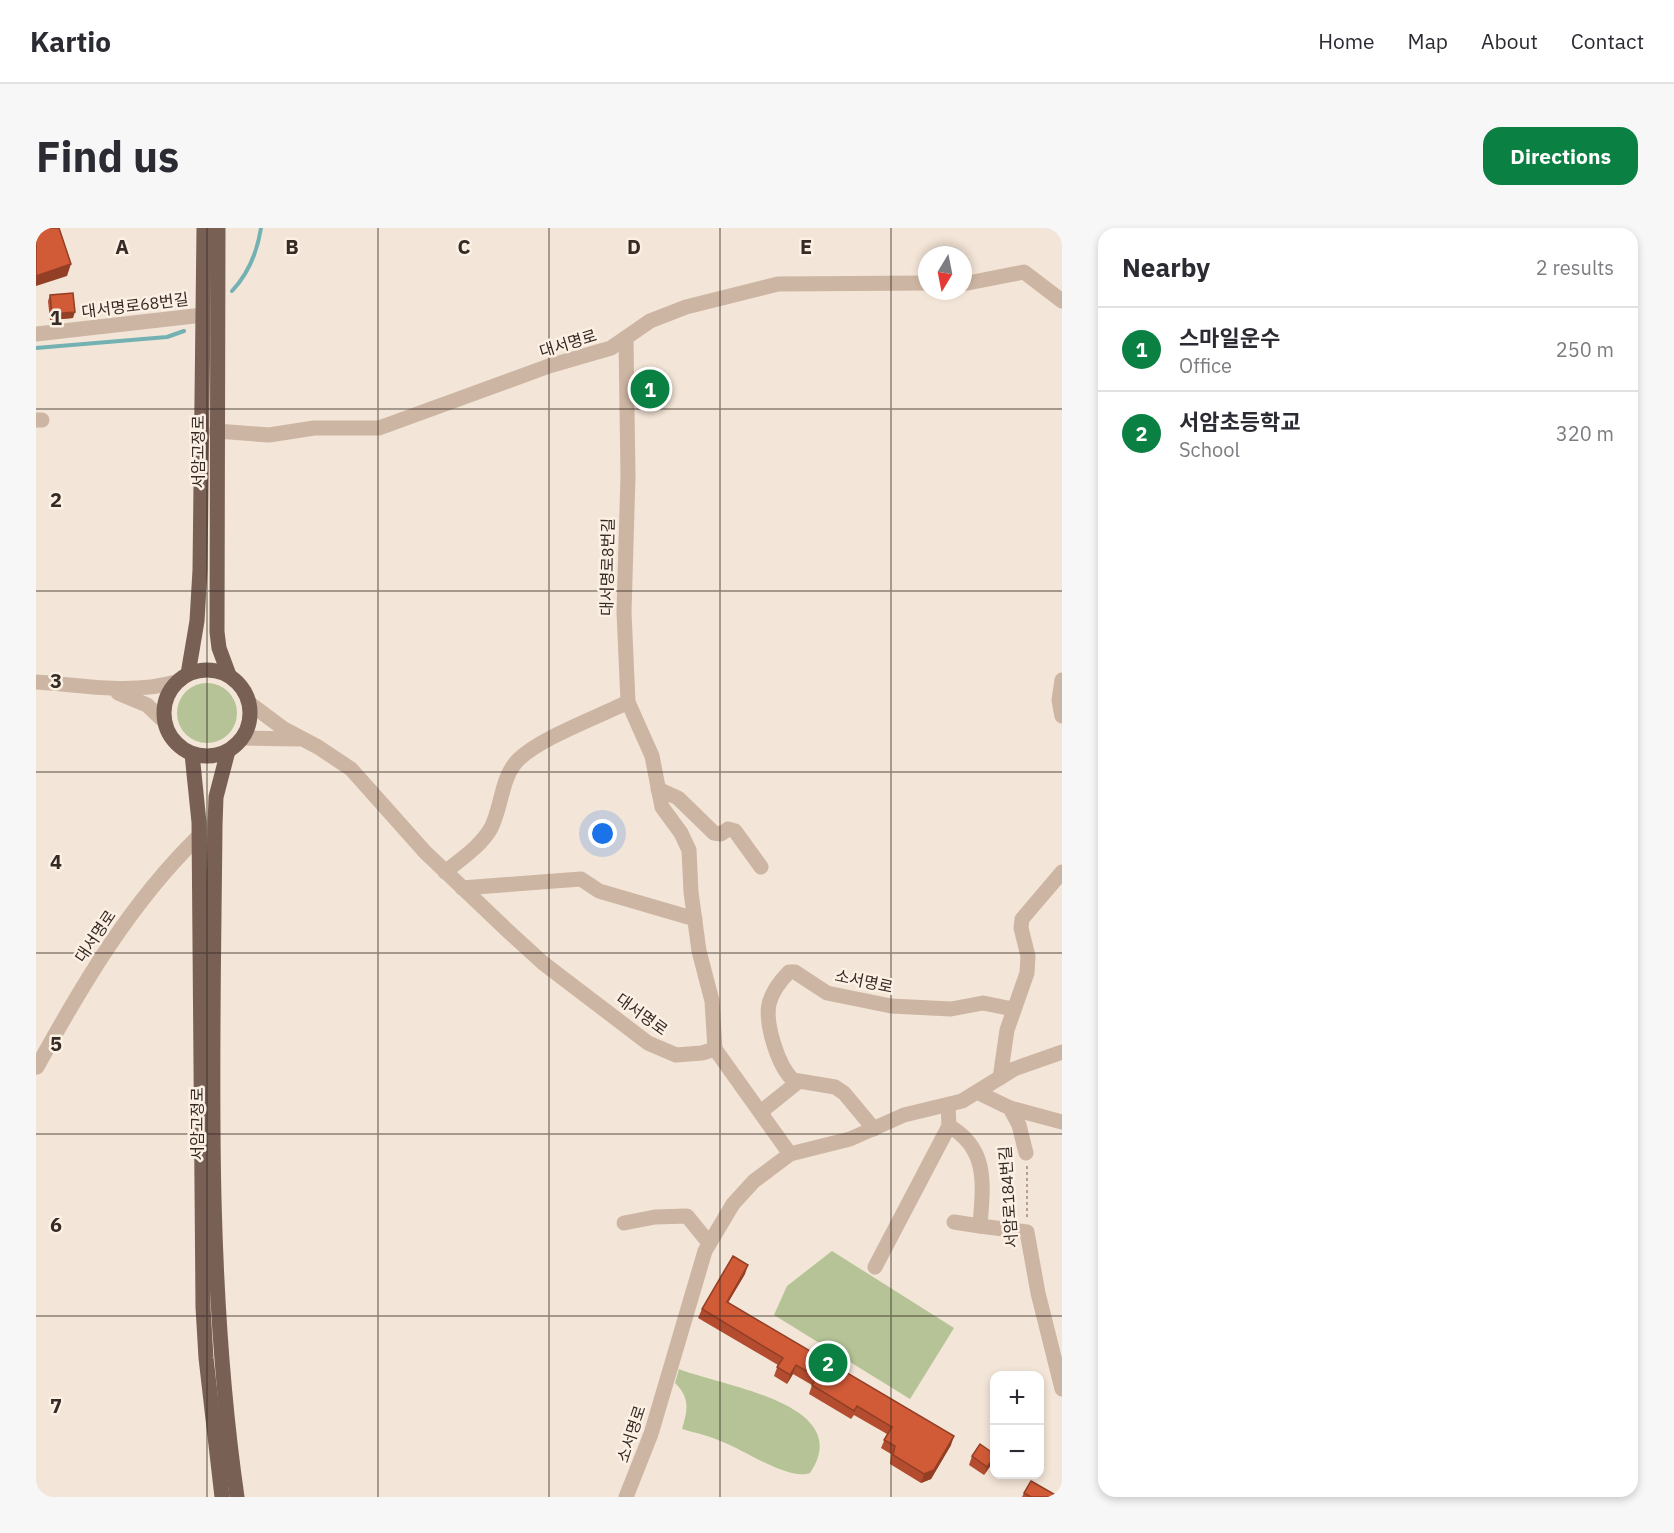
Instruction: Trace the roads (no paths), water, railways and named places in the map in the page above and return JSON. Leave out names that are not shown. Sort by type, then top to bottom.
[{"type":"main road","name":"서암고정로","points":[[182,678],[197,621],[199,590],[204,228]]},
{"type":"main road","name":"서암고정로","points":[[218,228],[217,632],[219,648],[229,675]]},
{"type":"main road","points":[[201,670],[216,670],[229,675],[240,684],[249,703],[249,725],[244,738],[228,751],[206,757],[192,754],[180,747],[170,736],[165,722],[164,708],[168,694],[182,678],[201,670]]},
{"type":"main road","name":"서암고정로","points":[[228,751],[216,797],[215,825],[216,1260],[220,1354],[237,1497]]},
{"type":"main road","name":"서암고정로","points":[[192,754],[197,779],[199,836],[203,1308],[206,1358],[222,1497]]},
{"type":"street","points":[[972,282],[1023,272],[1062,301]]},
{"type":"street","name":"대서명로","points":[[216,431],[269,435],[314,428],[379,428],[549,366],[600,352],[626,340],[665,314],[778,284],[918,283]]},
{"type":"street","name":"대서명로68번길","points":[[36,334],[203,315]]},
{"type":"street","name":"대서명로8번길","points":[[626,340],[628,476],[624,612],[628,702],[646,736],[657,773],[662,807],[681,832],[689,850],[691,892],[699,951],[712,1001],[715,1049]]},
{"type":"street","points":[[36,682],[104,688],[155,688],[182,678]]},
{"type":"street","points":[[1062,680],[1059,700],[1062,716]]},
{"type":"street","points":[[104,688],[147,705],[165,722]]},
{"type":"street","points":[[445,872],[468,854],[490,830],[507,779],[517,760],[547,741],[628,702]]},
{"type":"street","name":"대서명로","points":[[249,703],[301,740],[318,747],[351,769],[445,872],[543,963],[648,1043],[676,1055],[702,1053],[715,1049]]},
{"type":"street","points":[[244,738],[301,740]]},
{"type":"street","points":[[658,789],[678,798],[714,833],[721,834],[728,829],[735,831],[761,867]]},
{"type":"street","name":"대서명로","points":[[37,1067],[81,990],[142,898],[199,836]]},
{"type":"street","points":[[1000,1078],[1000,1060],[1013,1009],[1027,973],[1028,956],[1021,928],[1022,919],[1062,872]]},
{"type":"street","points":[[462,888],[581,879],[599,891],[695,919]]},
{"type":"street","name":"소서명로","points":[[798,1082],[788,1076],[778,1059],[768,1018],[769,1004],[775,990],[789,972],[795,972],[827,993],[891,1006],[951,1009],[984,1003],[1013,1009]]},
{"type":"street","points":[[715,1049],[762,1111],[790,1154]]},
{"type":"street","name":"소서명로","points":[[626,1497],[642,1461],[696,1273],[709,1243],[733,1204],[754,1181],[790,1154],[835,1144],[904,1114],[948,1105],[979,1093],[1014,1069],[1062,1052]]},
{"type":"street","points":[[762,1111],[798,1082],[835,1086],[844,1093],[874,1129]]},
{"type":"street","points":[[979,1093],[1010,1108],[1062,1122]]},
{"type":"street","points":[[875,1267],[949,1126],[948,1105]]},
{"type":"street","name":"서암로184번길","points":[[1010,1108],[1019,1125],[1026,1153]]},
{"type":"street","points":[[949,1126],[962,1133],[974,1146],[982,1178],[980,1226],[954,1222]]},
{"type":"street","points":[[624,1223],[655,1217],[687,1216],[709,1243]]},
{"type":"street","name":"서암로184번길","points":[[980,1226],[1027,1232],[1038,1293],[1062,1389]]},
{"type":"waterway","points":[[232,291],[251,262],[261,228]]},
{"type":"waterway","points":[[36,348],[167,337],[184,331]]},
{"type":"place","name":"스마일운수","points":[[650,389]]},
{"type":"place","name":"서암초등학교","points":[[828,1363]]}]
